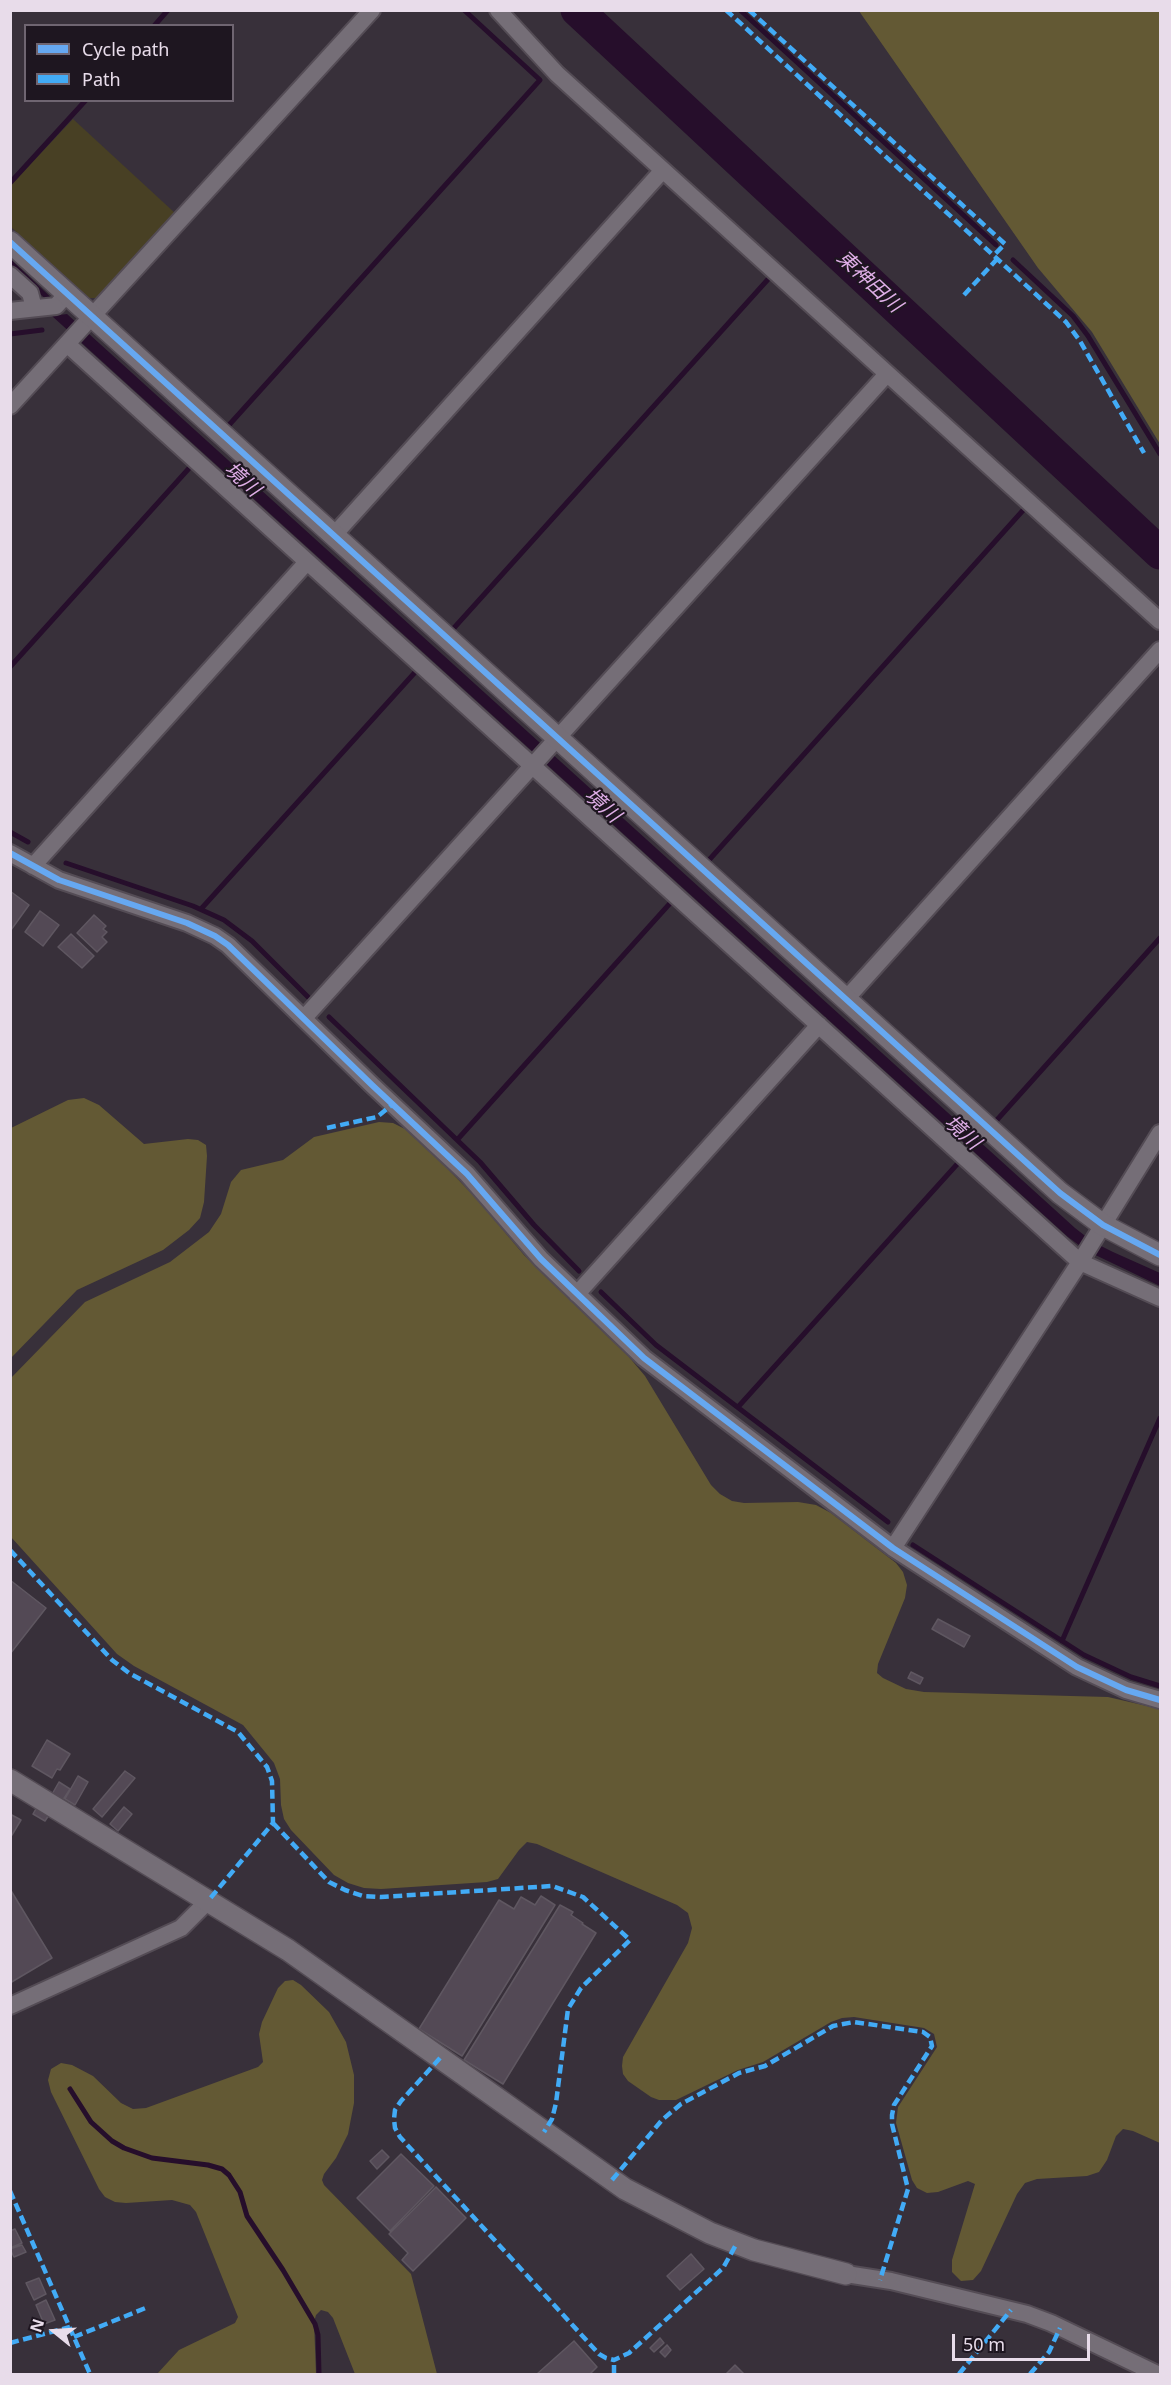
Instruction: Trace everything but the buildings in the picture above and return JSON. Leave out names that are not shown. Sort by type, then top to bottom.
[{"type":"street","points":[[10,406],[372,10]]},
{"type":"street","points":[[498,10],[556,74],[1161,621]]},
{"type":"street","points":[[334,536],[663,170]]},
{"type":"street","points":[[10,242],[67,294],[88,320],[334,536],[555,743],[846,999],[1100,1231],[1161,1255]]},
{"type":"street","points":[[10,275],[30,293],[34,308]]},
{"type":"street","points":[[10,311],[56,306],[67,294]]},
{"type":"street","points":[[69,342],[307,562],[535,765],[819,1025],[1082,1259],[1161,1298]]},
{"type":"street","points":[[304,1018],[887,374]]},
{"type":"street","points":[[33,866],[307,562]]},
{"type":"street","points":[[846,999],[1161,650]]},
{"type":"street","points":[[10,854],[59,880],[187,923],[215,936],[240,955],[467,1174],[531,1248],[644,1358],[892,1548],[1077,1667],[1118,1687],[1161,1700]]},
{"type":"street","points":[[577,1294],[819,1025]]},
{"type":"street","points":[[892,1548],[1082,1259],[1161,1133]]},
{"type":"street","points":[[10,1780],[288,1950],[625,2189],[667,2212],[736,2243],[800,2264],[891,2281],[1027,2314],[1051,2323],[1158,2374]]},
{"type":"street","points":[[10,2006],[181,1928],[208,1901]]},
{"type":"shaded area","points":[[859,11],[1160,11],[1160,444],[1092,332],[1038,268]]},
{"type":"shaded area","points":[[73,119],[176,214],[99,298],[89,298],[11,227],[10,186]]},
{"type":"shaded area","points":[[84,1098],[99,1105],[144,1144],[188,1139],[198,1140],[206,1145],[204,1202],[200,1218],[189,1230],[163,1250],[77,1290],[11,1358],[11,1128],[68,1100]]},
{"type":"shaded area","points":[[379,1122],[393,1123],[405,1129],[444,1165],[476,1198],[524,1255],[629,1357],[645,1376],[711,1485],[720,1494],[732,1501],[744,1503],[798,1502],[816,1505],[831,1513],[896,1563],[903,1572],[907,1585],[905,1598],[878,1664],[877,1673],[883,1678],[906,1689],[924,1692],[1108,1697],[1160,1709],[1160,2143],[1123,2129],[1116,2136],[1107,2160],[1099,2172],[1087,2176],[1037,2179],[1025,2183],[1017,2194],[981,2271],[973,2280],[961,2281],[952,2272],[952,2260],[975,2184],[968,2181],[938,2192],[927,2193],[917,2188],[912,2180],[896,2123],[898,2107],[937,2047],[934,2034],[924,2028],[854,2017],[842,2018],[831,2022],[763,2062],[738,2070],[676,2100],[659,2100],[651,2097],[628,2081],[623,2074],[623,2057],[688,1943],[692,1928],[688,1913],[677,1905],[537,1844],[527,1842],[498,1879],[487,1882],[381,1889],[364,1888],[348,1883],[334,1875],[291,1830],[284,1819],[280,1779],[274,1763],[243,1725],[134,1666],[117,1654],[11,1537],[11,1378],[85,1302],[170,1262],[209,1232],[221,1214],[231,1182],[241,1170],[283,1160],[314,1137]]},
{"type":"shaded area","points":[[293,1980],[329,2012],[346,2042],[354,2075],[354,2103],[348,2134],[322,2180],[324,2185],[411,2274],[437,2374],[355,2374],[333,2318],[328,2312],[321,2310],[314,2322],[316,2374],[157,2374],[179,2350],[235,2323],[238,2317],[196,2212],[190,2205],[172,2200],[126,2203],[115,2202],[105,2197],[51,2092],[48,2080],[51,2069],[61,2063],[72,2065],[93,2076],[121,2103],[133,2109],[146,2108],[258,2067],[263,2062],[259,2034],[262,2022],[278,1988],[285,1981]]},
{"type":"water","name":"境川","points":[[67,314],[1075,1228],[1093,1242],[1160,1273],[1160,1286],[1087,1251],[1068,1237],[52,316]]},
{"type":"waterway","points":[[156,24],[168,10]]},
{"type":"waterway","points":[[229,425],[540,80],[464,10]]},
{"type":"waterway","name":"東神田川","points":[[577,10],[1160,553]]},
{"type":"waterway","points":[[740,10],[996,245]]},
{"type":"waterway","points":[[10,183],[84,102]]},
{"type":"waterway","points":[[1013,260],[1073,316],[1088,336],[1160,454]]},
{"type":"waterway","points":[[10,262],[48,298]]},
{"type":"waterway","points":[[453,629],[771,276]]},
{"type":"waterway","points":[[10,334],[42,330]]},
{"type":"waterway","points":[[10,667],[192,465]]},
{"type":"waterway","points":[[709,860],[1026,507]]},
{"type":"waterway","points":[[201,909],[418,669]]},
{"type":"waterway","points":[[10,832],[28,842]]},
{"type":"waterway","points":[[66,863],[193,906],[224,920],[252,941],[308,997]]},
{"type":"waterway","points":[[457,1140],[673,900]]},
{"type":"waterway","points":[[996,1121],[1160,938]]},
{"type":"waterway","points":[[329,1017],[480,1162],[534,1225],[579,1271]]},
{"type":"waterway","points":[[738,1407],[960,1161]]},
{"type":"waterway","points":[[601,1292],[656,1345],[888,1522]]},
{"type":"waterway","points":[[1062,1641],[1160,1418]]},
{"type":"waterway","points":[[913,1545],[1084,1655],[1131,1677],[1160,1686]]},
{"type":"waterway","points":[[70,2089],[91,2122],[112,2141],[124,2148],[152,2158],[208,2165],[222,2169],[229,2175],[240,2192],[247,2216],[315,2324],[318,2335],[319,2374]]},
{"type":"marked path","points":[[726,10],[1066,322],[1080,341],[1144,453]]},
{"type":"marked path","points":[[749,10],[1005,244],[994,255]]},
{"type":"marked path","points":[[964,295],[998,258]]},
{"type":"marked path","points":[[327,1128],[377,1117],[393,1104]]},
{"type":"marked path","points":[[10,1550],[112,1660],[129,1673],[238,1732],[267,1767],[272,1781],[273,1823],[208,1901]]},
{"type":"marked path","points":[[273,1823],[329,1882],[363,1896],[381,1897],[552,1886],[583,1897],[630,1940],[581,1988],[568,2009],[556,2103],[552,2119],[544,2132]]},
{"type":"marked path","points":[[612,2180],[662,2120],[681,2104],[739,2073],[765,2066],[833,2026],[854,2022],[923,2032],[930,2037],[932,2046],[894,2105],[892,2115],[892,2124],[908,2189],[880,2280]]},
{"type":"marked path","points":[[440,2058],[395,2110],[395,2128],[400,2137],[599,2354],[614,2360],[629,2353],[723,2268],[737,2243]]},
{"type":"marked path","points":[[10,2191],[90,2374]]},
{"type":"marked path","points":[[74,2337],[148,2307]]},
{"type":"marked path","points":[[959,2374],[1011,2310]]},
{"type":"marked path","points":[[10,2343],[70,2327]]},
{"type":"marked path","points":[[1030,2374],[1049,2352],[1060,2328]]},
{"type":"marked path","points":[[614,2360],[614,2374]]},
{"type":"cycle path","points":[[10,242],[1060,1193],[1103,1225],[1160,1255]]},
{"type":"cycle path","points":[[10,853],[59,880],[187,923],[228,945],[467,1174],[541,1259],[644,1358],[893,1548],[1077,1667],[1126,1690],[1160,1700]]}]
